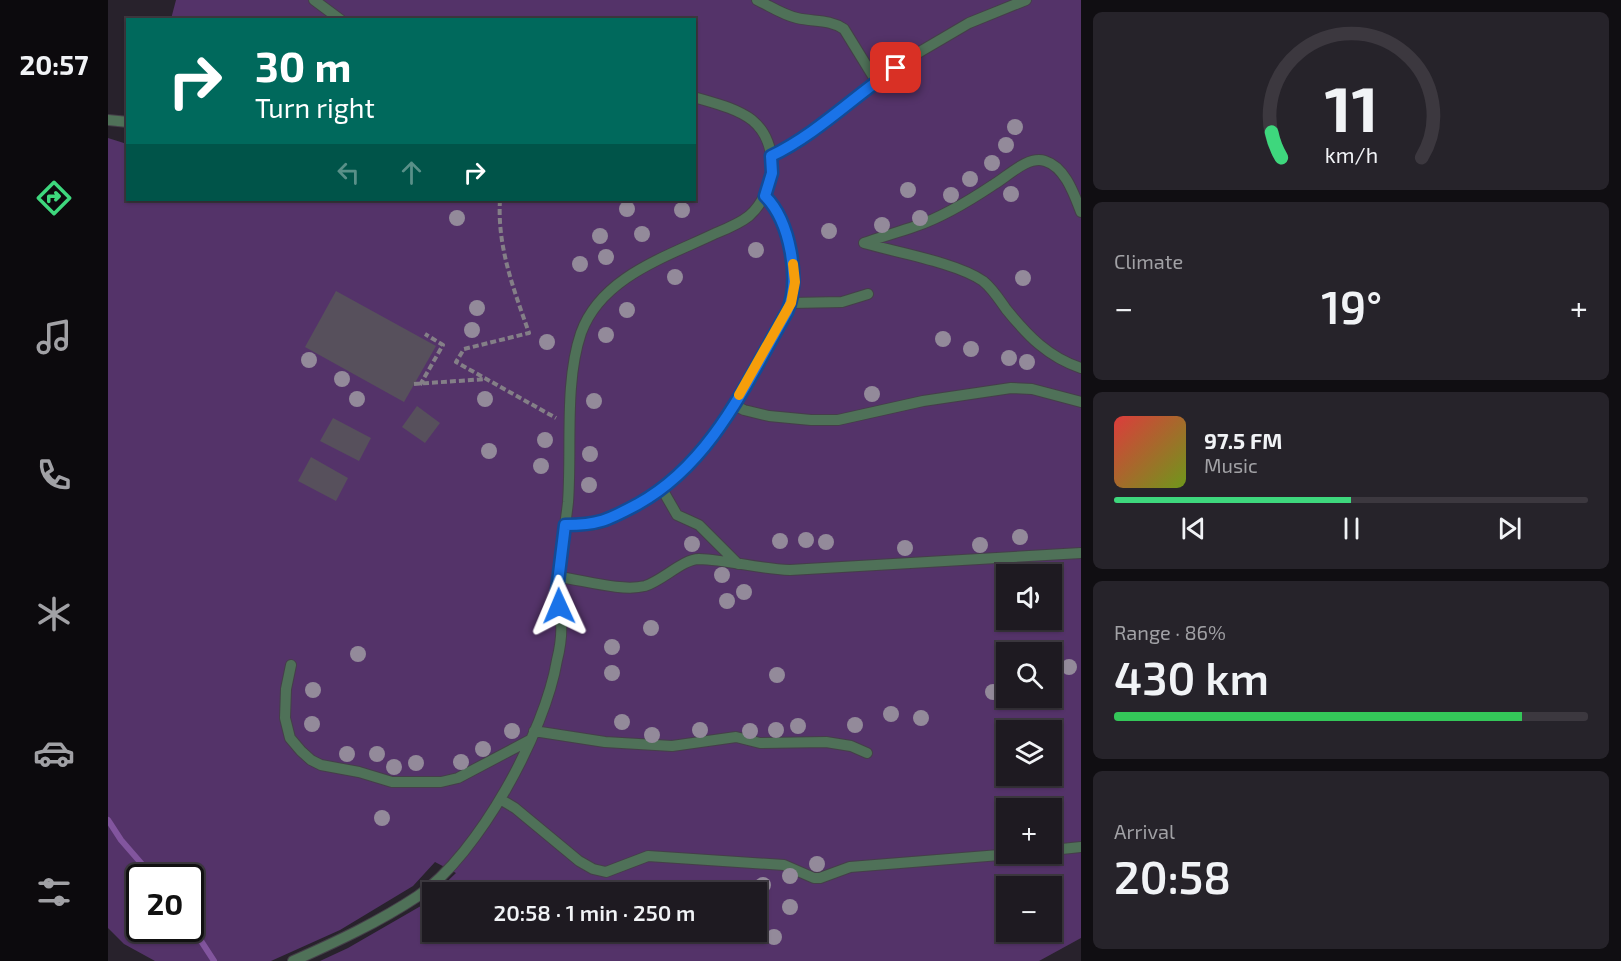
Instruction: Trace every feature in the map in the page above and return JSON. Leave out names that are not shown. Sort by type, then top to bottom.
[{"type":"lane","points":[[314,0],[338,18]]},
{"type":"lane","points":[[757,0],[798,18],[829,21],[844,29],[876,81]]},
{"type":"lane","points":[[771,156],[806,135],[911,57],[969,23],[1026,0]]},
{"type":"lane","points":[[292,961],[343,939],[420,895],[457,860],[470,844],[514,776],[547,699],[557,662],[561,623],[557,590],[568,493],[574,359],[588,317],[604,297],[624,279],[742,221],[751,214],[765,196],[772,173],[771,156],[763,132],[751,120],[729,108],[696,99]]},
{"type":"lane","points":[[108,120],[126,122]]},
{"type":"lane","points":[[1081,212],[1063,175],[1052,164],[1039,159],[1023,165],[981,194],[936,218],[864,243],[954,267],[976,276],[986,283],[1037,344],[1060,359],[1081,368]]},
{"type":"lane","points":[[565,525],[600,523],[662,489],[692,463],[719,430],[791,303],[795,282],[791,254],[775,209],[765,196]]},
{"type":"lane","points":[[791,303],[842,302],[868,294]]},
{"type":"lane","points":[[734,405],[744,410],[779,417],[838,420],[923,401],[1011,388],[1032,390],[1081,402]]},
{"type":"lane","points":[[662,489],[677,515],[699,525],[738,564]]},
{"type":"lane","points":[[559,577],[636,588],[657,581],[696,559],[756,568],[790,570],[1081,553]]},
{"type":"lane","points":[[291,665],[286,689],[285,718],[290,738],[301,751],[321,765],[359,772],[392,782],[441,782],[458,778],[532,735],[672,746],[736,737],[760,743],[826,742],[851,746],[867,753]]},
{"type":"lane","points":[[500,799],[515,808],[579,861],[593,869],[606,872],[648,856],[784,865],[813,878],[820,878],[850,867],[996,855]]},
{"type":"lane","points":[[1062,849],[1081,847]]},
{"type":"path","points":[[500,201],[504,253],[529,333],[464,349],[456,362],[557,419],[571,422]]},
{"type":"path","points":[[425,334],[443,345],[417,385],[486,379]]},
{"type":"shaded area","points":[[176,0],[1081,0],[1081,938],[1039,961],[320,961],[348,948],[422,905],[422,942],[767,942],[767,882],[447,882],[456,873],[435,862],[413,886],[340,930],[271,961],[155,961],[124,944],[108,928],[108,138],[126,144],[126,201],[696,201],[696,18],[171,18]]},
{"type":"building","points":[[336,291],[436,346],[404,402],[305,347]]},
{"type":"building","points":[[417,406],[440,423],[425,443],[402,427]]},
{"type":"building","points":[[333,418],[371,438],[359,461],[320,441]]},
{"type":"building","points":[[311,457],[348,478],[336,501],[298,481]]},
{"type":"waterway","points":[[108,820],[121,840],[142,864]]},
{"type":"waterway","points":[[202,942],[214,961]]},
{"type":"slow traffic","points":[[739,395],[791,303],[795,282],[793,264]]},
{"type":"route","points":[[559,606],[557,590],[565,525],[589,525],[616,516],[662,489],[692,463],[719,430],[787,312],[795,282],[786,236],[775,209],[765,196],[772,173],[771,156],[789,147],[896,68]]}]
